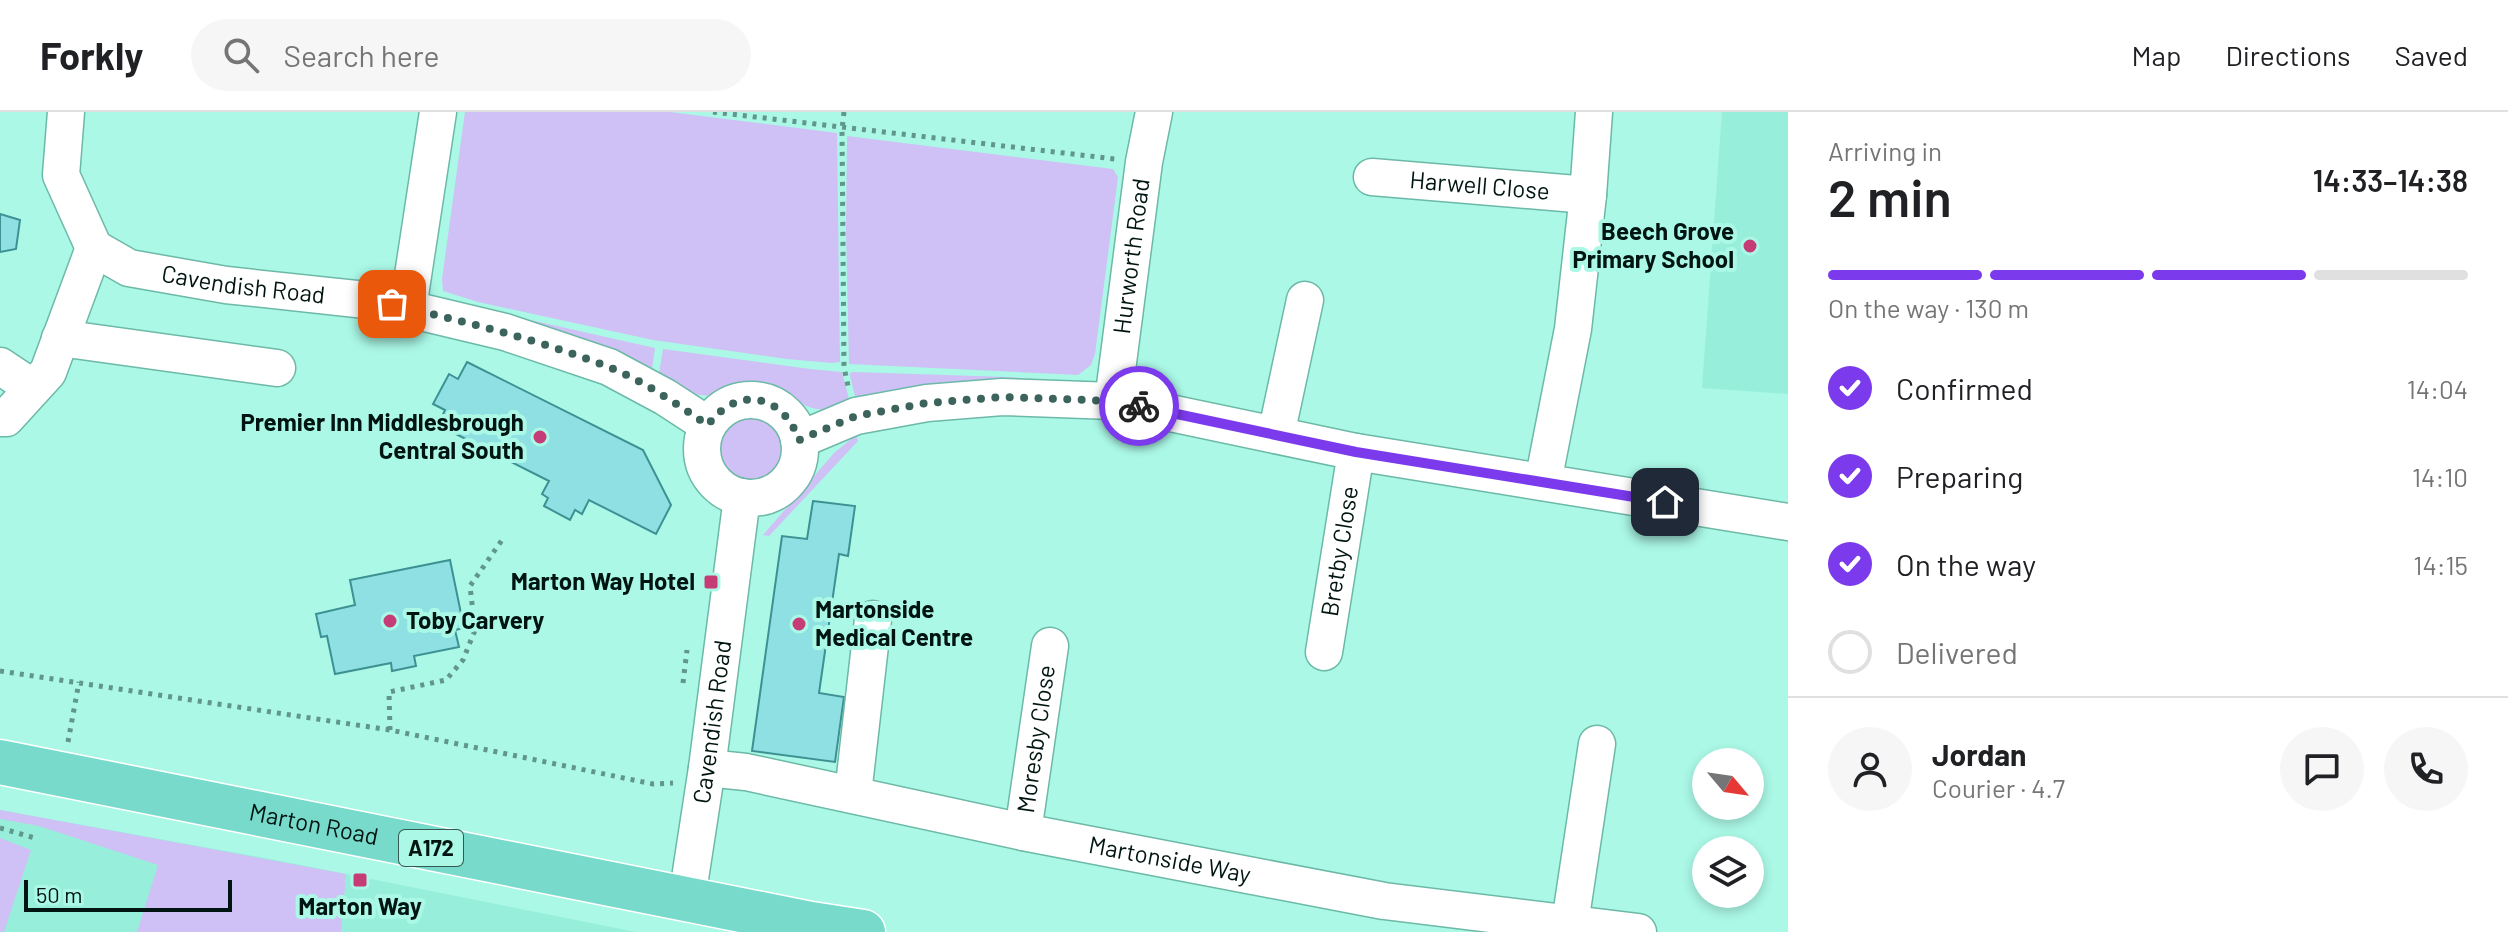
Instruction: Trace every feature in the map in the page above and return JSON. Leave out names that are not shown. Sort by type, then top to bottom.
[{"type":"main road","name":"Marton Road","points":[[0,762],[687,898],[802,928],[863,932]]},
{"type":"street","points":[[0,418],[6,418],[48,372],[94,248],[61,175],[66,112]]},
{"type":"street","points":[[408,308],[438,112]]},
{"type":"street","name":"Hurworth Road","points":[[1113,401],[1144,162],[1154,112]]},
{"type":"street","points":[[1543,482],[1573,329],[1594,112]]},
{"type":"street","name":"Harwell Close","points":[[1372,177],[1588,195]]},
{"type":"street","name":"Cavendish Road","points":[[94,248],[129,268],[226,285],[375,301],[505,332],[609,367],[665,397],[708,425]]},
{"type":"street","points":[[1276,435],[1305,300]]},
{"type":"street","points":[[60,338],[277,368]]},
{"type":"street","points":[[0,366],[33,388]]},
{"type":"street","points":[[799,440],[856,416],[927,403],[1002,397],[1113,401],[1356,452],[1788,522]]},
{"type":"street","points":[[744,400],[759,400],[773,405],[794,425],[800,455],[795,471],[773,493],[742,497],[727,492],[715,483],[702,455],[708,425],[717,413],[744,400]]},
{"type":"street","name":"Bretby Close","points":[[1324,652],[1356,452]]},
{"type":"street","name":"Cavendish Road","points":[[687,898],[742,497]]},
{"type":"street","points":[[853,794],[873,619]]},
{"type":"street","name":"Moresby Close","points":[[1023,832],[1050,646]]},
{"type":"street","points":[[1570,923],[1597,744]]},
{"type":"street","name":"Martonside Way","points":[[707,768],[746,772],[1023,832],[1384,901],[1638,932]]},
{"type":"path","points":[[713,112],[752,114],[842,129],[1144,162]]},
{"type":"path","points":[[844,112],[844,367],[856,416]]},
{"type":"path","points":[[390,730],[389,692],[446,680],[463,660],[475,630],[470,586],[502,540]]},
{"type":"path","points":[[683,683],[687,650]]},
{"type":"path","points":[[0,671],[390,730],[653,784],[688,781],[707,768]]},
{"type":"path","points":[[62,774],[79,682]]},
{"type":"path","points":[[0,828],[35,838]]},
{"type":"shaded area","points":[[465,112],[670,112],[837,133],[840,362],[787,359],[653,340],[478,302],[443,291],[442,279]]},
{"type":"shaded area","name":"Beech Grove Primary School","points":[[1722,112],[1788,112],[1788,394],[1702,388]]},
{"type":"shaded area","points":[[847,136],[1113,169],[1118,177],[1091,365],[1078,375],[849,364]]},
{"type":"shaded area","points":[[508,315],[655,348],[651,376]]},
{"type":"shaded area","points":[[663,349],[842,372],[851,407],[816,409],[772,387],[760,385],[712,395],[691,393],[658,379]]},
{"type":"shaded area","points":[[854,372],[1097,383],[857,404],[850,376]]},
{"type":"shaded area","points":[[751,412],[765,415],[777,423],[785,435],[788,449],[785,463],[777,475],[765,483],[751,486],[737,483],[725,475],[717,463],[714,449],[717,435],[725,423],[737,415]]},
{"type":"shaded area","points":[[856,435],[858,441],[769,536],[763,535],[834,453]]},
{"type":"shaded area","points":[[0,810],[276,860],[636,932],[0,932]]},
{"type":"shaded area","points":[[0,810],[346,874],[341,932],[137,932],[158,865],[39,826],[0,819]]},
{"type":"shaded area","points":[[0,838],[31,850],[4,932],[0,932]]},
{"type":"building","points":[[0,214],[20,220],[16,249],[0,252]]},
{"type":"building","name":"Premier Inn Middlesbrough Central South","points":[[467,362],[643,450],[671,505],[656,534],[589,500],[582,514],[575,510],[570,520],[544,506],[548,498],[542,494],[549,481],[438,425],[445,410],[433,404],[449,374],[458,379]]},
{"type":"building","name":"Martonside Medical Centre","points":[[813,501],[855,506],[848,556],[839,554],[819,693],[844,697],[835,762],[752,751],[782,536],[807,539]]},
{"type":"building","name":"Toby Carvery","points":[[450,560],[464,628],[455,630],[459,647],[414,656],[416,666],[392,671],[391,663],[335,674],[327,636],[321,637],[316,614],[355,605],[350,580]]},
{"type":"way so far","points":[[392,304],[505,332],[609,367],[665,397],[708,425],[717,413],[730,405],[744,400],[759,400],[785,414],[794,425],[799,440],[856,416],[927,403],[1002,397],[1113,401],[1139,406]]},
{"type":"place","name":"Beech Grove Primary School","points":[[1750,246]]},
{"type":"place","name":"Premier Inn Middlesbrough Central South","points":[[540,437]]},
{"type":"place","name":"Marton Way Hotel","points":[[711,582]]},
{"type":"place","name":"Toby Carvery","points":[[390,621]]},
{"type":"place","name":"Martonside Medical Centre","points":[[799,624]]},
{"type":"place","name":"Marton Way","points":[[360,880]]},
{"type":"route","points":[[1139,406],[1356,452],[1665,502]]}]
